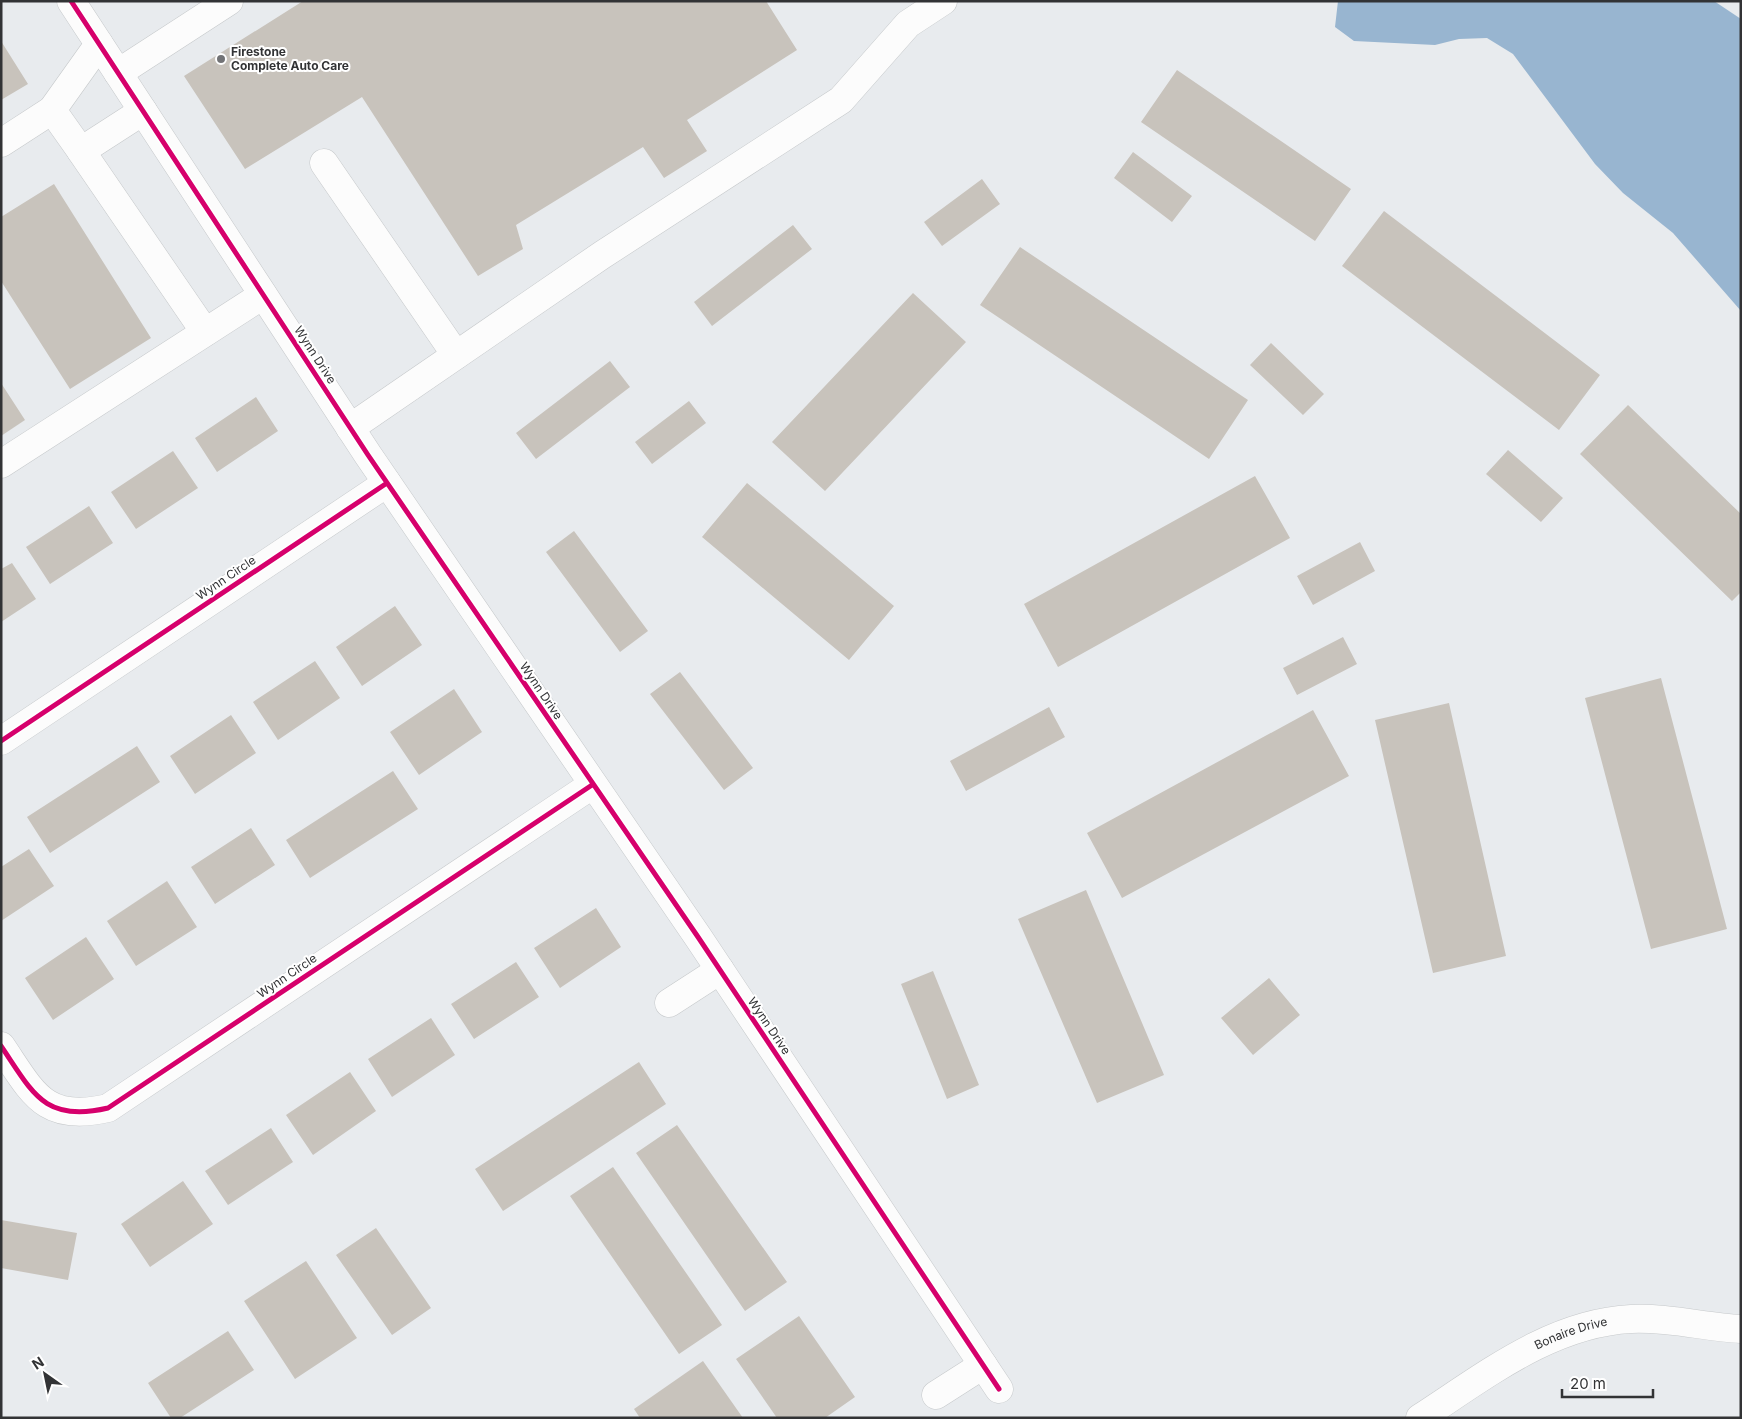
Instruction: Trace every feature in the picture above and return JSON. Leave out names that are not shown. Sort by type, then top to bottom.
[{"type":"street","name":"Wynn Drive","points":[[71,1],[350,428],[720,970],[999,1389]]},
{"type":"street","points":[[118,73],[229,1]]},
{"type":"street","points":[[350,428],[602,255],[841,100],[908,24],[943,1]]},
{"type":"street","points":[[1,143],[52,110],[99,44]]},
{"type":"street","points":[[52,110],[204,332]]},
{"type":"street","points":[[81,151],[143,110]]},
{"type":"street","points":[[324,163],[456,355]]},
{"type":"street","points":[[1,464],[263,295]]},
{"type":"street","name":"Wynn Circle","points":[[1,740],[387,482]]},
{"type":"street","name":"Wynn Circle","points":[[1,1046],[32,1092],[51,1107],[70,1113],[90,1112],[108,1108],[592,785]]},
{"type":"street","points":[[669,1003],[720,970]]},
{"type":"street","name":"Bonaire Drive","points":[[1420,1418],[1534,1346],[1569,1330],[1631,1319],[1741,1329]]},
{"type":"street","points":[[936,1395],[983,1365]]},
{"type":"water","points":[[1338,1],[1714,1],[1741,19],[1741,311],[1673,233],[1623,193],[1595,164],[1513,54],[1487,38],[1459,39],[1435,45],[1354,41],[1335,27]]},
{"type":"building","points":[[303,1],[766,1],[797,50],[687,120],[707,151],[664,178],[643,147],[516,225],[523,249],[478,276],[362,97],[245,169],[184,76]]},
{"type":"building","points":[[1,41],[28,84],[1,100]]},
{"type":"building","points":[[1177,70],[1351,189],[1315,241],[1141,122]]},
{"type":"building","points":[[1133,152],[1192,196],[1172,222],[1114,178]]},
{"type":"building","points":[[982,179],[1000,204],[942,246],[924,222]]},
{"type":"building","points":[[54,184],[151,338],[70,389],[1,281],[1,217]]},
{"type":"building","points":[[1384,211],[1600,375],[1559,430],[1342,266]]},
{"type":"building","points":[[793,225],[812,249],[712,326],[694,302]]},
{"type":"building","points":[[1020,247],[1248,400],[1209,459],[980,305]]},
{"type":"building","points":[[913,293],[966,342],[825,491],[772,442]]},
{"type":"building","points":[[1271,343],[1324,394],[1303,415],[1250,365]]},
{"type":"building","points":[[610,361],[630,387],[536,459],[516,433]]},
{"type":"building","points":[[1,383],[25,420],[1,436]]},
{"type":"building","points":[[256,397],[278,431],[217,472],[195,438]]},
{"type":"building","points":[[689,401],[706,423],[652,464],[635,442]]},
{"type":"building","points":[[1628,405],[1741,514],[1741,592],[1732,601],[1580,454]]},
{"type":"building","points":[[1508,450],[1563,498],[1541,522],[1486,474]]},
{"type":"building","points":[[173,451],[198,488],[136,529],[111,492]]},
{"type":"building","points":[[1255,476],[1290,538],[1058,667],[1024,604]]},
{"type":"building","points":[[747,483],[894,606],[849,660],[702,537]]},
{"type":"building","points":[[89,506],[113,543],[50,584],[26,547]]},
{"type":"building","points":[[574,531],[648,631],[620,652],[546,552]]},
{"type":"building","points":[[1360,542],[1375,571],[1313,605],[1297,576]]},
{"type":"building","points":[[12,563],[36,599],[1,622],[1,569]]},
{"type":"building","points":[[395,606],[422,645],[362,686],[336,647]]},
{"type":"building","points":[[1343,637],[1357,664],[1297,695],[1283,668]]},
{"type":"building","points":[[315,661],[340,698],[278,740],[253,702]]},
{"type":"building","points":[[680,672],[753,768],[724,790],[650,694]]},
{"type":"building","points":[[1661,678],[1727,929],[1651,949],[1585,698]]},
{"type":"building","points":[[454,689],[482,732],[419,775],[390,732]]},
{"type":"building","points":[[1449,703],[1506,956],[1433,973],[1375,720]]},
{"type":"building","points":[[1049,707],[1065,737],[966,791],[950,761]]},
{"type":"building","points":[[1313,710],[1349,776],[1122,898],[1087,833]]},
{"type":"building","points":[[231,715],[256,753],[195,794],[170,756]]},
{"type":"building","points":[[137,746],[160,782],[50,853],[27,817]]},
{"type":"building","points":[[393,771],[418,809],[310,878],[286,840]]},
{"type":"building","points":[[251,828],[275,865],[215,904],[191,867]]},
{"type":"building","points":[[29,849],[54,886],[1,921],[1,867]]},
{"type":"building","points":[[167,881],[197,927],[136,966],[107,921]]},
{"type":"building","points":[[1086,890],[1164,1075],[1097,1103],[1018,919]]},
{"type":"building","points":[[596,908],[621,947],[560,988],[534,948]]},
{"type":"building","points":[[86,937],[114,979],[53,1020],[25,978]]},
{"type":"building","points":[[516,962],[539,997],[474,1039],[451,1004]]},
{"type":"building","points":[[933,971],[979,1085],[947,1099],[901,984]]},
{"type":"building","points":[[1269,978],[1300,1015],[1253,1055],[1221,1018]]},
{"type":"building","points":[[431,1018],[455,1055],[392,1097],[368,1059]]},
{"type":"building","points":[[639,1062],[666,1104],[503,1211],[475,1169]]},
{"type":"building","points":[[350,1072],[376,1111],[313,1155],[286,1115]]},
{"type":"building","points":[[677,1125],[787,1282],[745,1311],[636,1153]]},
{"type":"building","points":[[271,1128],[293,1162],[228,1205],[205,1171]]},
{"type":"building","points":[[613,1167],[722,1325],[679,1354],[570,1196]]},
{"type":"building","points":[[183,1181],[213,1224],[150,1267],[121,1224]]},
{"type":"building","points":[[1,1220],[77,1233],[68,1280],[1,1268]]},
{"type":"building","points":[[376,1228],[431,1308],[392,1335],[336,1255]]},
{"type":"building","points":[[306,1261],[357,1338],[295,1379],[244,1301]]},
{"type":"building","points":[[799,1316],[855,1397],[825,1418],[777,1418],[736,1359]]},
{"type":"building","points":[[228,1331],[254,1370],[180,1418],[171,1418],[148,1383]]},
{"type":"building","points":[[703,1361],[743,1418],[640,1418],[634,1409]]},
{"type":"cycle path","points":[[71,1],[368,455],[698,937],[999,1389]]},
{"type":"cycle path","points":[[1,741],[387,483]]},
{"type":"cycle path","points":[[1,1046],[32,1090],[42,1100],[54,1107],[69,1111],[86,1112],[108,1108],[592,785]]},
{"type":"place","name":"Firestone Complete Auto Care","points":[[221,59]]}]
